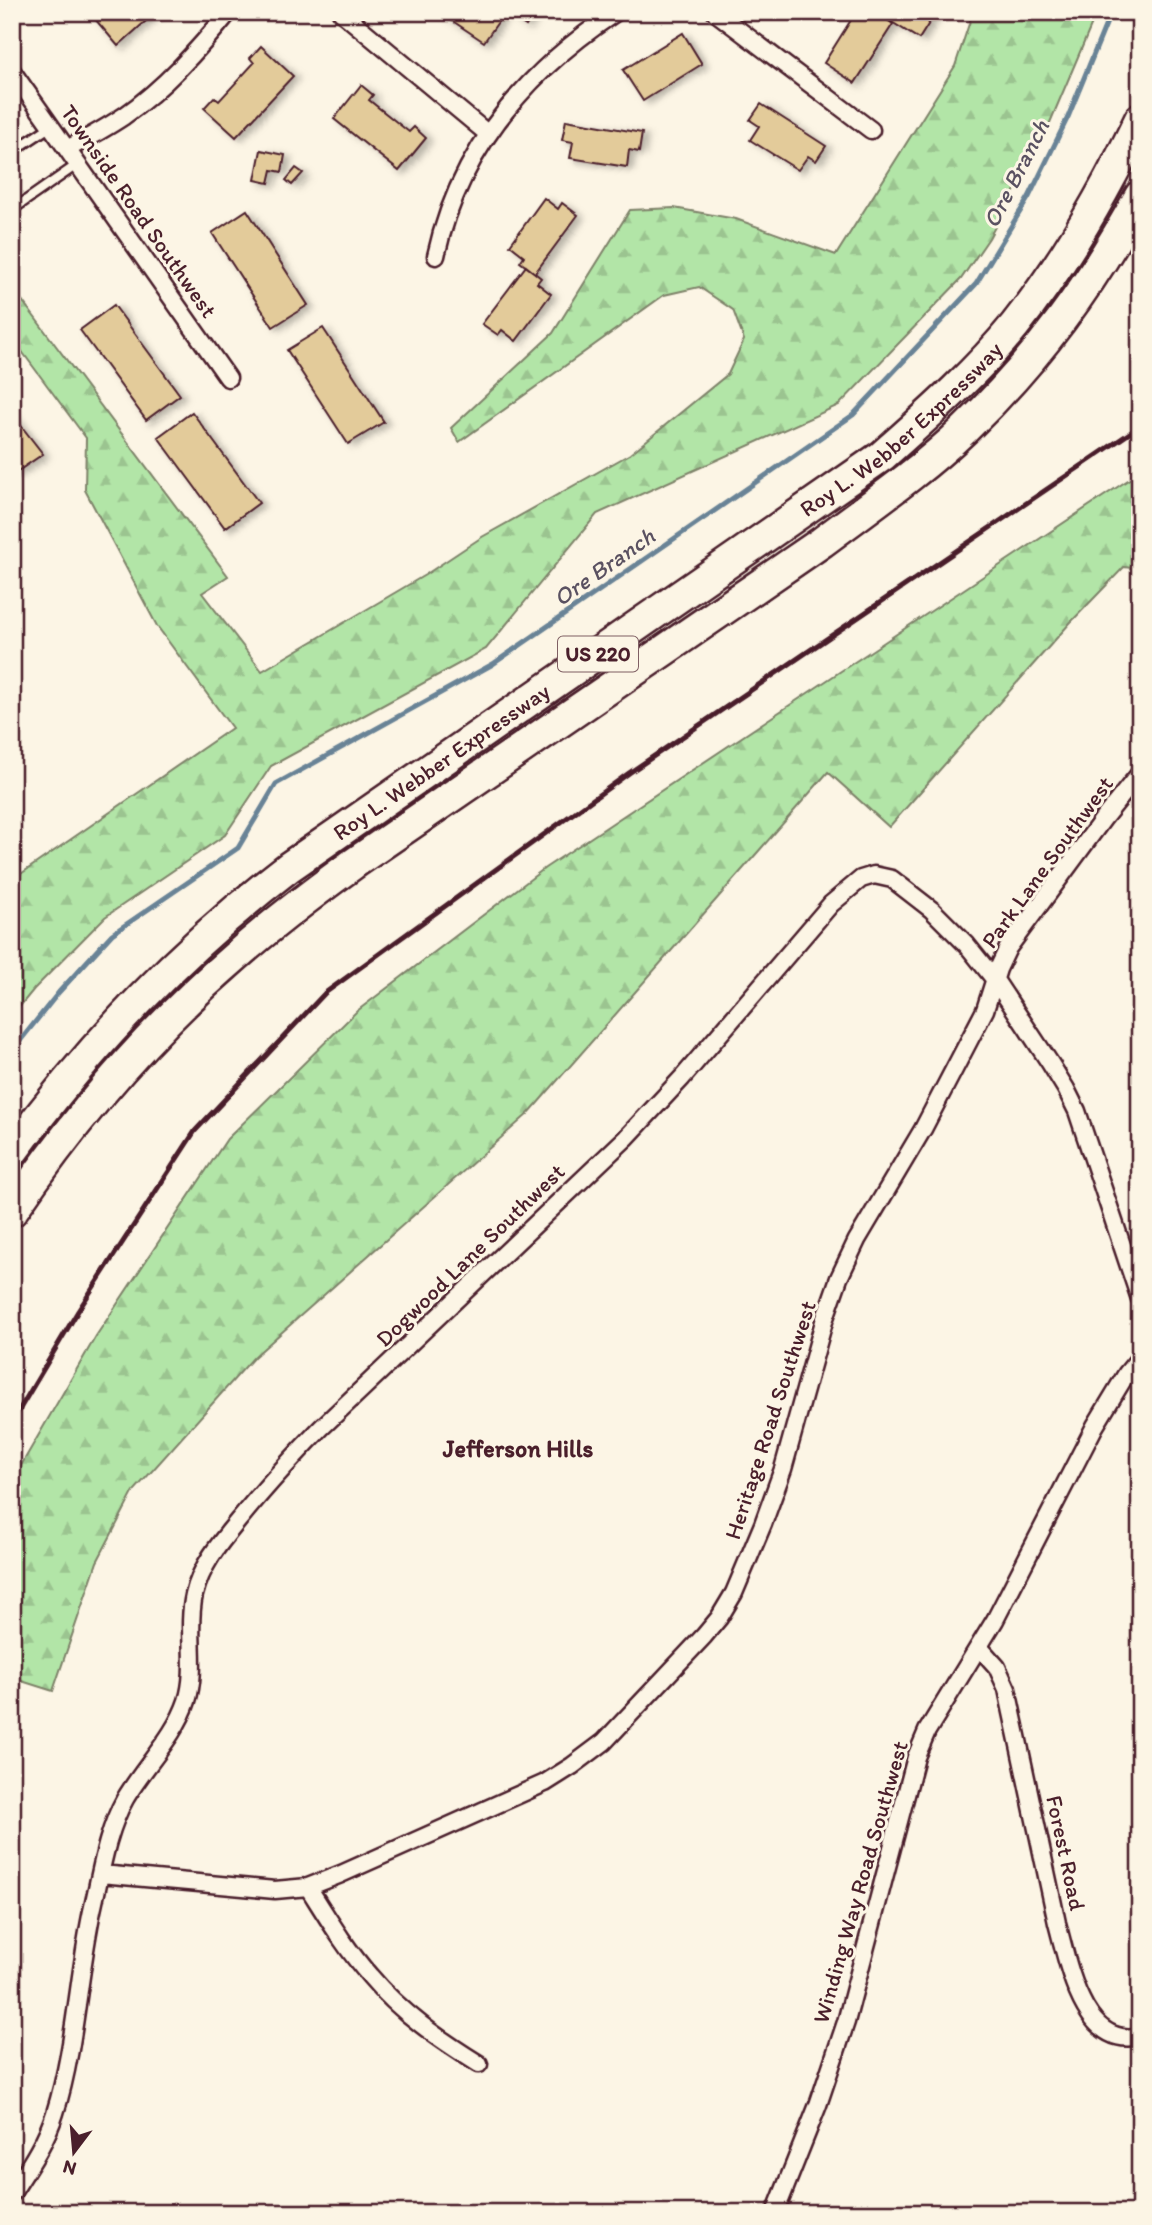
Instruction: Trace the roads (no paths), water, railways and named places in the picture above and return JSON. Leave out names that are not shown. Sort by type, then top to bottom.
[{"type":"highway","name":"Roy L. Webber Expressway","points":[[12,1152],[82,1062],[129,1010],[187,951],[237,907],[289,867],[882,456],[937,407],[1015,325],[1052,275],[1113,174],[1140,119]]},
{"type":"highway","name":"Roy L. Webber Expressway","points":[[12,1211],[85,1113],[132,1058],[200,989],[293,908],[822,542],[894,489],[963,432],[1000,394],[1075,302],[1114,244],[1140,196]]},
{"type":"street","points":[[67,149],[124,116],[139,104],[200,48],[229,12]]},
{"type":"street","points":[[341,12],[488,134]]},
{"type":"street","points":[[436,256],[443,223],[453,196],[488,134],[541,72],[573,43],[616,12]]},
{"type":"street","points":[[715,12],[871,130]]},
{"type":"street","name":"Townside Road Southwest","points":[[12,71],[17,88],[51,126],[228,378]]},
{"type":"street","name":"Park Lane Southwest","points":[[995,979],[1009,948],[1140,773]]},
{"type":"street","name":"Dogwood Lane Southwest","points":[[12,2193],[45,2138],[57,2105],[88,1930],[114,1824],[125,1798],[155,1756],[187,1701],[191,1683],[192,1607],[202,1571],[214,1551],[282,1468],[321,1428],[626,1138],[682,1078],[831,904],[861,879],[874,875],[892,879],[932,910],[967,945],[995,979],[1066,1089],[1077,1111],[1140,1300]]},
{"type":"street","name":"Heritage Road Southwest","points":[[101,1874],[275,1890],[308,1887],[447,1829],[545,1783],[604,1742],[719,1618],[734,1592],[783,1469],[825,1318],[839,1279],[857,1240],[923,1129],[985,1010],[995,979]]},
{"type":"street","name":"Winding Way Road Southwest","points":[[775,2213],[818,2105],[846,2022],[916,1757],[927,1731],[980,1648],[1095,1426],[1127,1373],[1140,1357]]},
{"type":"street","name":"Forest Road","points":[[980,1648],[997,1667],[1007,1689],[1057,1923],[1081,1998],[1097,2025],[1109,2034],[1123,2039],[1140,2036]]},
{"type":"street","points":[[308,1887],[369,1975],[422,2027],[479,2064]]},
{"type":"lane","points":[[12,152],[51,126]]},
{"type":"lane","points":[[12,210],[78,164]]},
{"type":"waterway","name":"Ore Branch","points":[[12,1051],[59,992],[112,934],[238,848],[276,784],[493,664],[853,415],[976,284],[1029,197],[1068,117],[1111,12]]},
{"type":"railway","points":[[12,1422],[78,1311],[195,1131],[325,993],[629,773],[1140,426]]},
{"type":"district","name":"Jefferson Hills","points":[[518,1449]]}]
